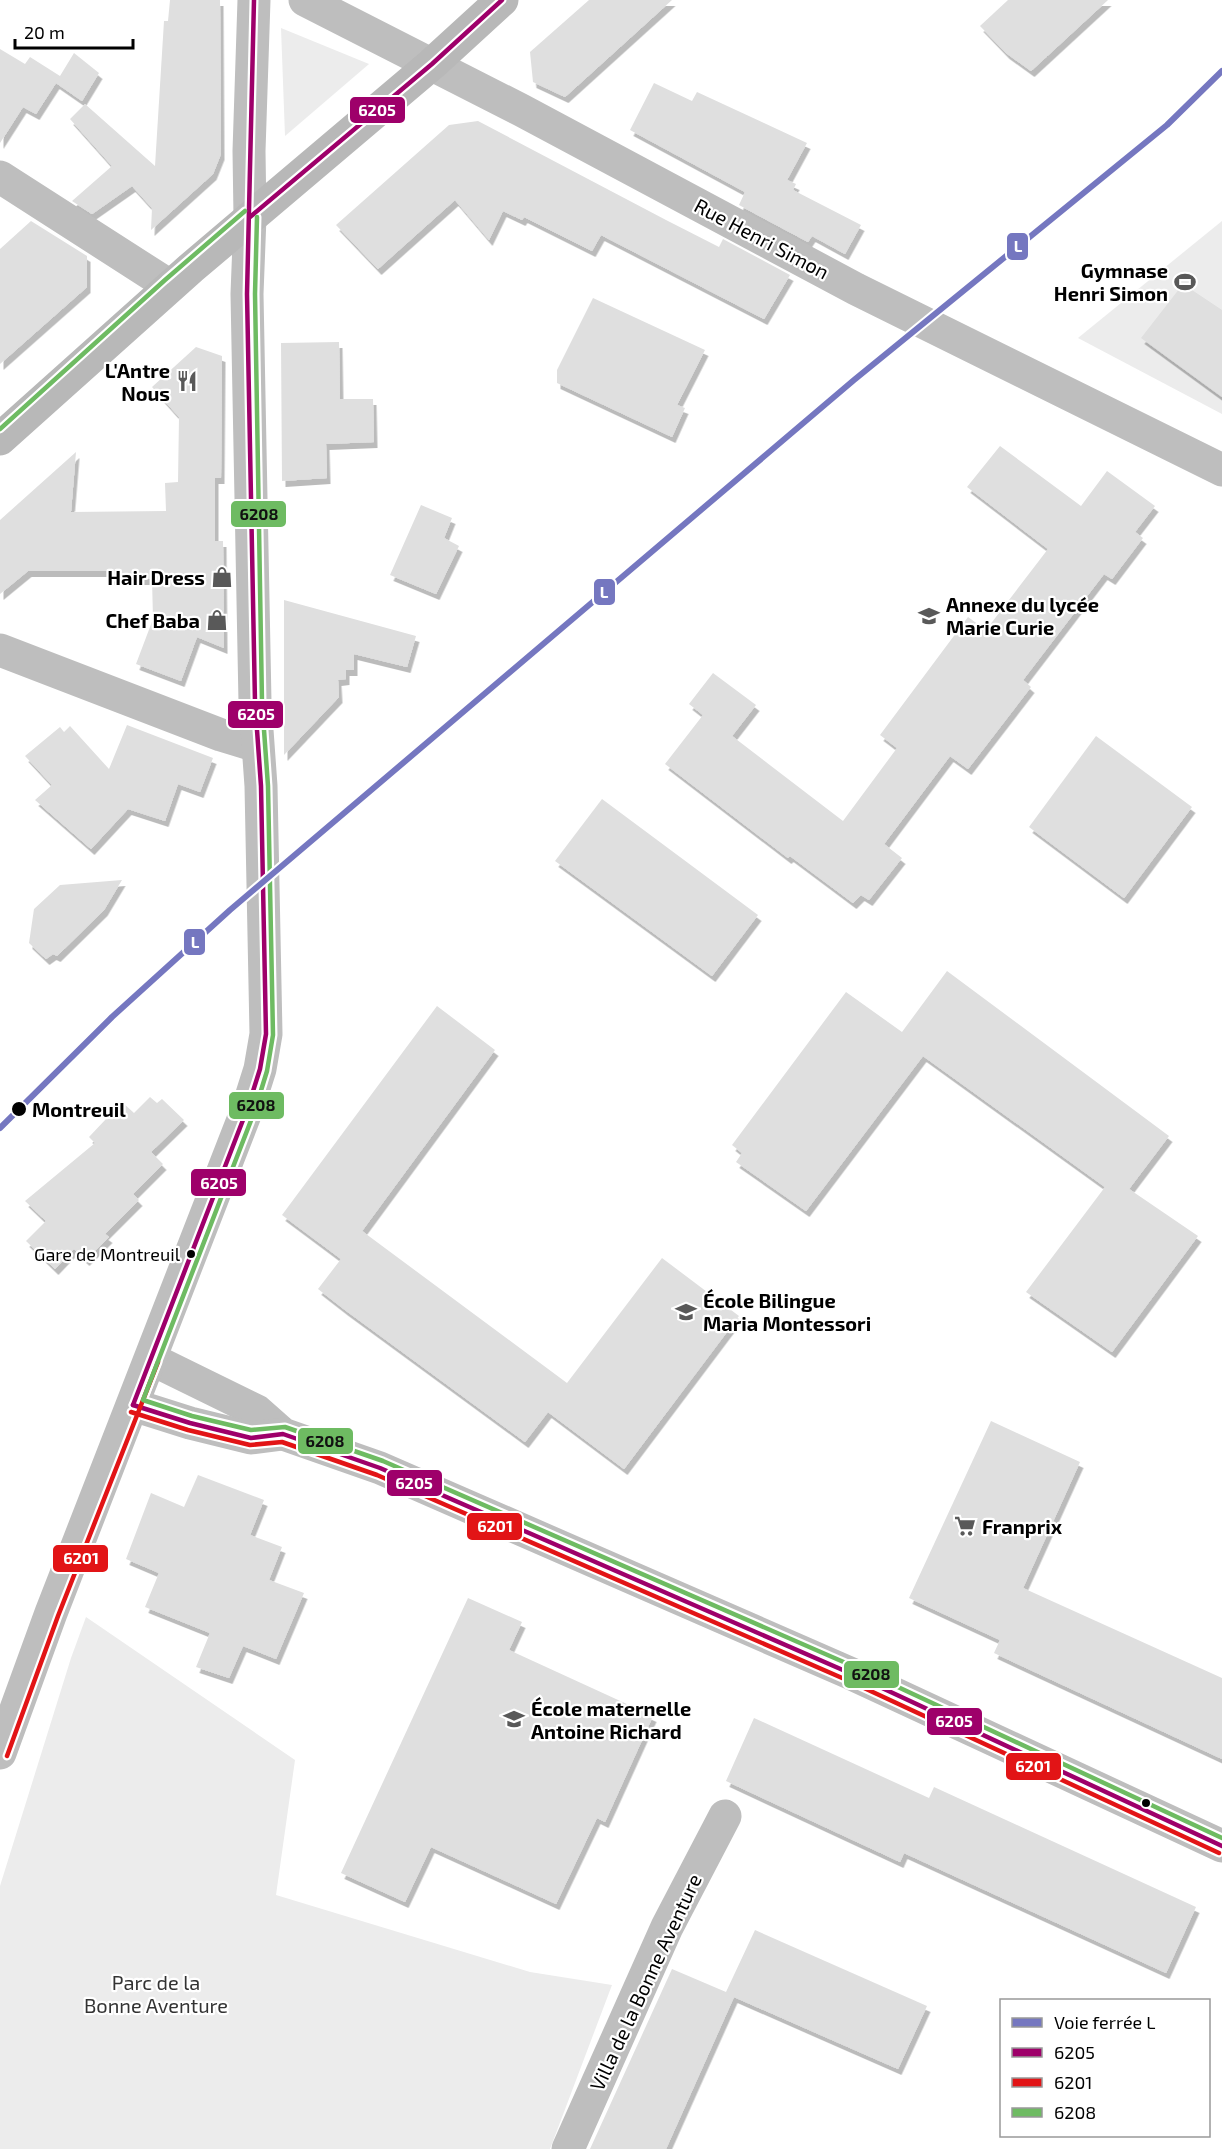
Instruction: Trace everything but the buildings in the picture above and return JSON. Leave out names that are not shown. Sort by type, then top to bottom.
[{"type":"main road","points":[[0,439],[170,286],[432,64],[502,0]]},
{"type":"street","points":[[0,1753],[51,1613],[248,1107],[260,1069],[266,1034],[247,294],[254,0]]},
{"type":"street","name":"Rue Henri Simon","points":[[305,0],[432,64],[856,289],[1222,470]]},
{"type":"street","points":[[0,177],[170,286]]},
{"type":"street","points":[[0,650],[221,735],[257,746]]},
{"type":"street","points":[[151,1359],[257,1411],[283,1434],[380,1468],[852,1674],[1222,1846]]},
{"type":"street","points":[[133,1405],[190,1423],[251,1438],[283,1434]]},
{"type":"street","name":"Villa de la Bonne Aventure","points":[[568,2149],[667,1927],[725,1816]]},
{"type":"green space","points":[[281,28],[369,64],[285,136]]},
{"type":"green space","name":"Gymnase Henri Simon","points":[[1222,221],[1222,414],[1078,338]]},
{"type":"green space","name":"Parc de la Bonne Aventure","points":[[86,1617],[295,1760],[276,1895],[530,1972],[612,1985],[550,2149],[0,2149],[0,1886],[71,1658]]},
{"type":"rail line","name":"L","points":[[0,1128],[112,1017],[230,910],[854,380],[1167,125],[1222,71]]},
{"type":"transit line","name":"6205","points":[[133,1405],[248,1107],[260,1069],[266,1034],[261,786],[255,702],[247,294],[254,0]]},
{"type":"transit line","name":"6205","points":[[250,217],[432,64],[502,0]]},
{"type":"transit line","name":"6208","points":[[0,429],[245,211]]},
{"type":"transit line","name":"6208","points":[[257,217],[255,294],[262,702],[268,786],[273,1035],[267,1071],[255,1110],[143,1400],[192,1416],[251,1430],[285,1427],[383,1461],[855,1667],[1222,1838]]},
{"type":"transit line","name":"6201","points":[[7,1756],[58,1616],[158,1362]]},
{"type":"transit line","name":"6205","points":[[133,1405],[190,1423],[251,1438],[283,1434],[380,1468],[852,1674],[1222,1846]]},
{"type":"transit line","name":"6201","points":[[131,1412],[188,1430],[250,1445],[282,1442],[377,1475],[849,1681],[1219,1853]]},
{"type":"place","name":"Gymnase Henri Simon","points":[[1185,282]]},
{"type":"place","name":"L'Antre Nous","points":[[187,381]]},
{"type":"place","name":"Hair Dress","points":[[222,577]]},
{"type":"place","name":"Annexe du lycée Marie Curie","points":[[929,616]]},
{"type":"place","name":"Chef Baba","points":[[217,620]]},
{"type":"place","name":"Montreuil","points":[[19,1109]]},
{"type":"place","name":"Gare de Montreuil","points":[[191,1254]]},
{"type":"place","name":"École Bilingue Maria Montessori","points":[[686,1312]]},
{"type":"place","name":"Franprix","points":[[965,1526]]},
{"type":"place","name":"École maternelle Antoine Richard","points":[[514,1719]]}]
